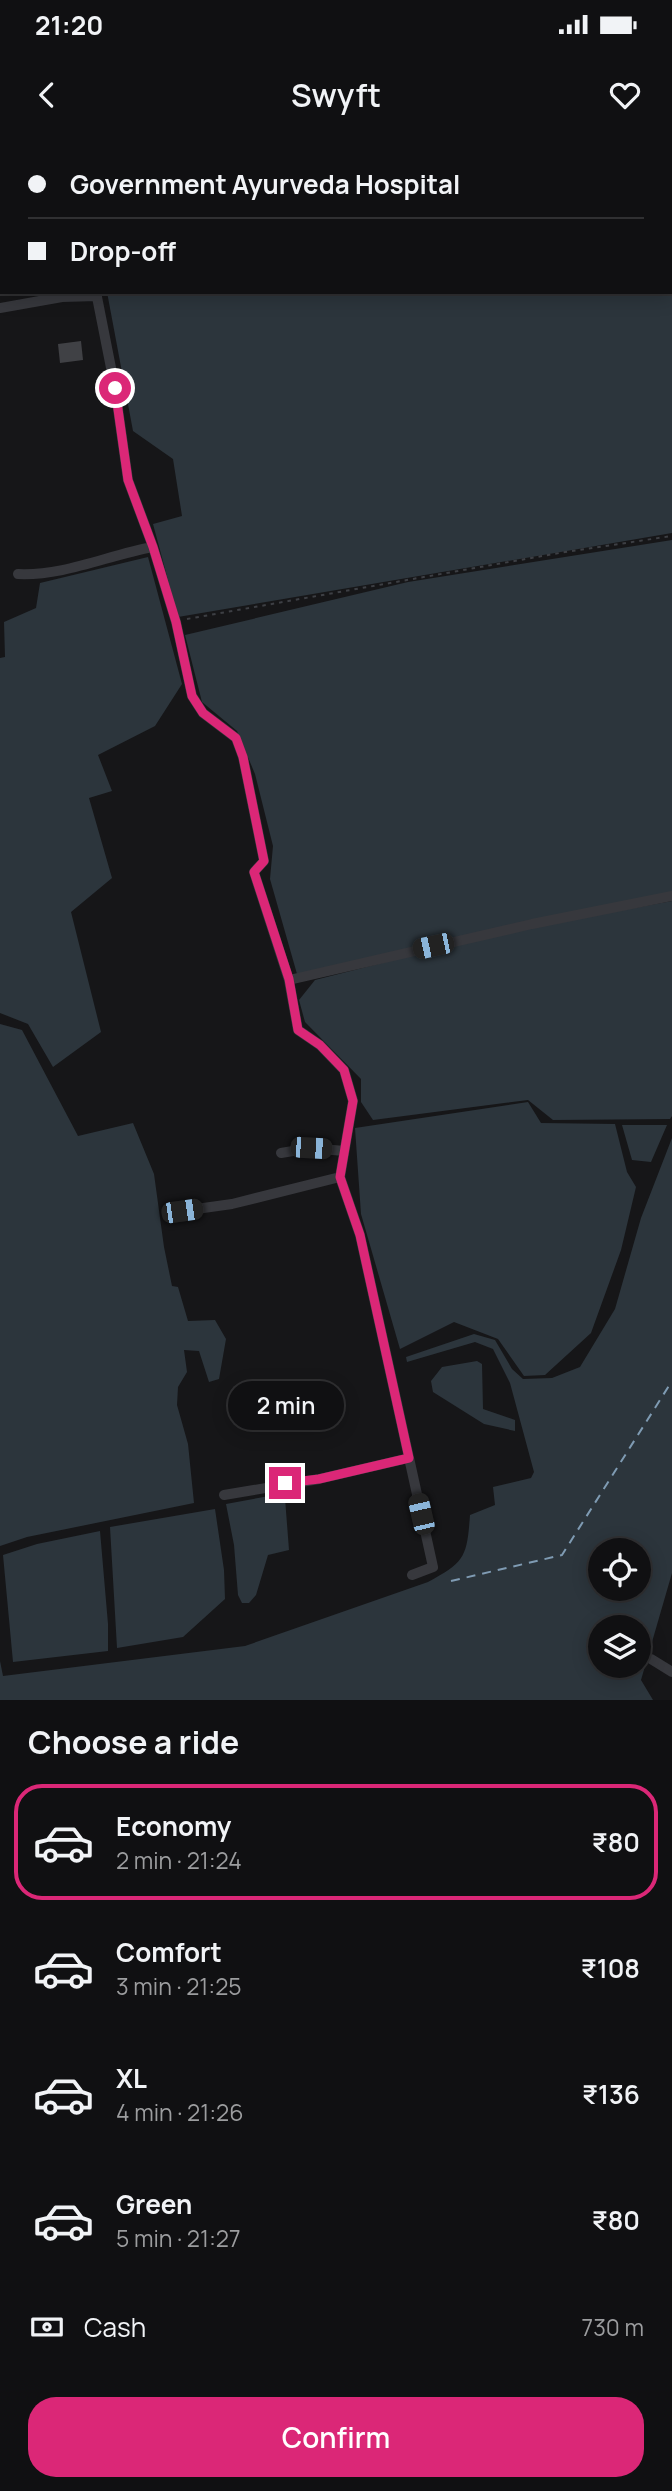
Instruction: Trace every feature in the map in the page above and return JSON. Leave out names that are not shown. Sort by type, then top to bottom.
[{"type":"street","points":[[0,308],[96,294],[115,388],[128,480],[153,547],[176,622],[192,696],[203,713],[236,738],[243,757],[264,861],[254,872],[289,979],[298,1030],[320,1045],[344,1070],[353,1101],[341,1181],[360,1235],[433,1567],[412,1575]]},
{"type":"street","points":[[18,574],[36,575],[61,571],[153,547]]},
{"type":"street","points":[[289,979],[531,924],[672,896]]},
{"type":"street","points":[[281,1153],[311,1148],[344,1151]]},
{"type":"street","points":[[182,1211],[232,1204],[341,1181]]},
{"type":"street","points":[[229,1211],[341,1181]]},
{"type":"street","points":[[223,1494],[319,1479],[409,1458]]},
{"type":"street","points":[[651,1659],[672,1672]]},
{"type":"path","points":[[176,622],[526,559],[672,536]]},
{"type":"shaded area","points":[[107,294],[672,294],[672,533],[178,617],[153,524],[182,516],[173,459],[133,431]]},
{"type":"shaded area","points":[[672,540],[672,893],[297,974],[270,879],[273,846],[255,774],[237,731],[202,702],[185,635],[408,582]]},
{"type":"shaded area","points":[[148,557],[182,684],[155,726],[98,755],[112,791],[89,798],[112,878],[71,912],[101,1032],[53,1067],[28,1024],[0,1013],[0,658],[5,657],[4,622],[36,608],[40,583]]},
{"type":"shaded area","points":[[672,901],[670,1119],[553,1120],[528,1100],[373,1120],[361,1102],[361,1079],[305,1022],[299,1000],[315,980],[504,932]]},
{"type":"shaded area","points":[[0,1024],[22,1030],[78,1136],[133,1123],[154,1174],[172,1286],[178,1287],[188,1321],[215,1320],[226,1339],[219,1379],[209,1382],[199,1351],[184,1350],[187,1372],[178,1387],[177,1405],[188,1444],[194,1503],[27,1537],[0,1546]]},
{"type":"shaded area","points":[[528,1102],[541,1123],[615,1124],[627,1172],[636,1187],[621,1250],[591,1333],[545,1375],[524,1376],[498,1339],[454,1322],[400,1349],[361,1214],[355,1128]]},
{"type":"shaded area","points":[[622,1125],[667,1125],[651,1162],[632,1160]]},
{"type":"shaded area","points":[[672,1138],[672,1573],[651,1645],[651,1615],[588,1615],[588,1678],[642,1678],[653,1700],[0,1700],[0,1661],[3,1676],[245,1646],[428,1582],[450,1569],[462,1557],[465,1549],[470,1515],[495,1505],[493,1487],[531,1478],[534,1472],[510,1383],[493,1349],[475,1342],[407,1362],[406,1357],[474,1334],[495,1340],[512,1369],[523,1379],[552,1378],[580,1367],[615,1309],[641,1218]]},
{"type":"shaded area","points":[[477,1361],[482,1364],[483,1409],[515,1420],[515,1431],[484,1424],[433,1392],[431,1381],[442,1367]]},
{"type":"shaded area","points":[[280,1494],[285,1498],[289,1550],[268,1555],[256,1595],[249,1603],[242,1603],[238,1595],[234,1545],[226,1504]]},
{"type":"shaded area","points":[[215,1509],[224,1570],[225,1599],[183,1637],[117,1648],[110,1527]]},
{"type":"shaded area","points":[[100,1531],[108,1651],[13,1662],[3,1555],[37,1544]]},
{"type":"building","points":[[81,341],[83,360],[60,363],[58,344]]},
{"type":"ferry route","points":[[451,1581],[562,1555],[672,1381]]},
{"type":"route","points":[[115,388],[128,480],[153,547],[176,622],[192,696],[203,713],[236,738],[243,757],[264,861],[254,872],[289,979],[298,1030],[320,1045],[344,1070],[353,1101],[340,1177],[360,1235],[409,1458],[319,1479],[285,1483]]}]
